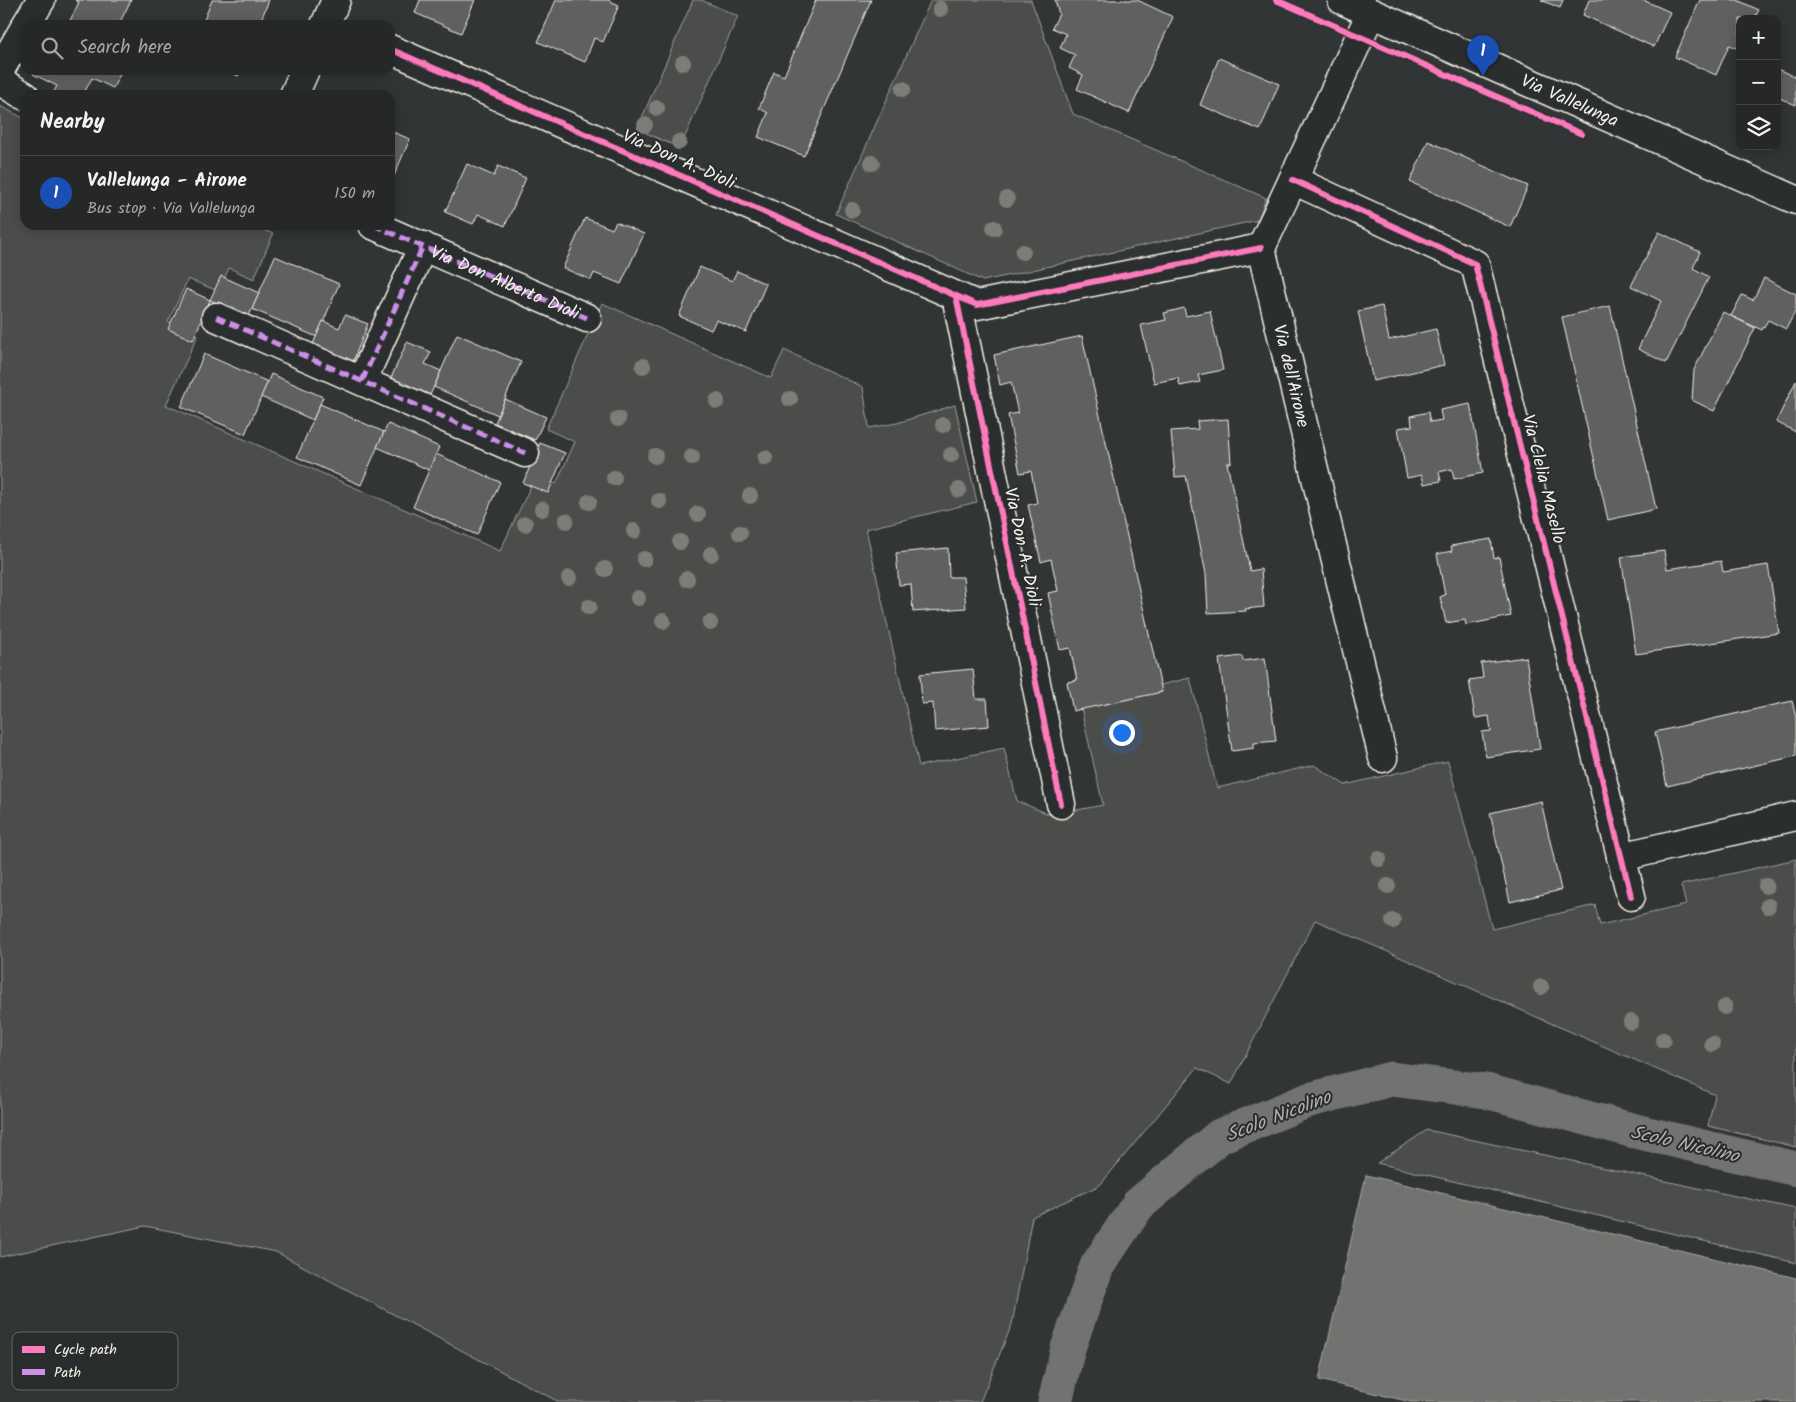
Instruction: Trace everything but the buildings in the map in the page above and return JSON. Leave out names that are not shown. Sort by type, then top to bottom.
[{"type":"street","points":[[29,20],[41,0]]},
{"type":"street","name":"Via Vallelunga","points":[[1342,0],[1796,200]]},
{"type":"street","points":[[1261,248],[1371,13]]},
{"type":"street","points":[[0,70],[20,36]]},
{"type":"street","name":"Via Don A. Dioli","points":[[395,51],[977,305],[1261,248]]},
{"type":"street","points":[[296,90],[303,75]]},
{"type":"street","points":[[0,81],[20,93]]},
{"type":"street","name":"Via Clelia Masello","points":[[1293,180],[1475,264],[1631,896]]},
{"type":"street","name":"Via Don Alberto Dioli","points":[[385,230],[587,318]]},
{"type":"street","name":"Via Don Alberto Dioli","points":[[362,381],[423,246]]},
{"type":"street","name":"Via dell'Airone","points":[[1261,248],[1383,758]]},
{"type":"street","name":"Via Don A. Dioli","points":[[956,296],[1061,804]]},
{"type":"street","points":[[216,317],[525,453]]},
{"type":"street","points":[[1621,857],[1796,816]]},
{"type":"shaded area","points":[[693,0],[701,0],[738,16],[680,148],[637,129]]},
{"type":"shaded area","points":[[931,0],[1031,0],[1073,114],[1266,198],[1258,220],[983,281],[836,214]]},
{"type":"shaded area","points":[[0,106],[20,116],[20,230],[264,230],[273,234],[254,279],[229,268],[218,291],[188,279],[168,322],[198,335],[166,405],[500,551],[536,475],[556,484],[575,442],[546,429],[602,303],[771,378],[784,350],[863,387],[869,428],[897,423],[955,405],[977,502],[866,529],[919,766],[1004,748],[1017,801],[1051,815],[1103,805],[1080,704],[1190,678],[1217,788],[1314,765],[1345,785],[1448,761],[1492,929],[1595,905],[1600,925],[1686,905],[1681,885],[1796,859],[1796,1147],[1708,1126],[1715,1095],[1315,920],[1231,1084],[1197,1068],[1100,1185],[1032,1217],[1012,1324],[980,1402],[559,1402],[276,1252],[145,1226],[0,1257]]},
{"type":"shaded area","points":[[1427,1130],[1796,1209],[1796,1263],[1377,1163]]},
{"type":"shaded area","points":[[1366,1175],[1796,1278],[1796,1402],[1411,1402],[1319,1380]]},
{"type":"waterway","name":"Scolo Nicolino","points":[[1055,1402],[1068,1348],[1097,1266],[1138,1205],[1220,1136],[1309,1100],[1391,1079],[1486,1091],[1635,1131],[1796,1169]]},
{"type":"marked path","points":[[385,230],[587,318]]},
{"type":"marked path","points":[[362,381],[423,246]]},
{"type":"marked path","points":[[216,317],[525,453]]},
{"type":"cycle path","points":[[1276,0],[1582,134]]},
{"type":"cycle path","points":[[395,51],[977,305],[1261,248]]},
{"type":"cycle path","points":[[1293,180],[1475,264],[1631,896]]},
{"type":"cycle path","points":[[956,296],[1061,804]]},
{"type":"place","name":"Vallelunga - Airone","points":[[1483,76]]}]
